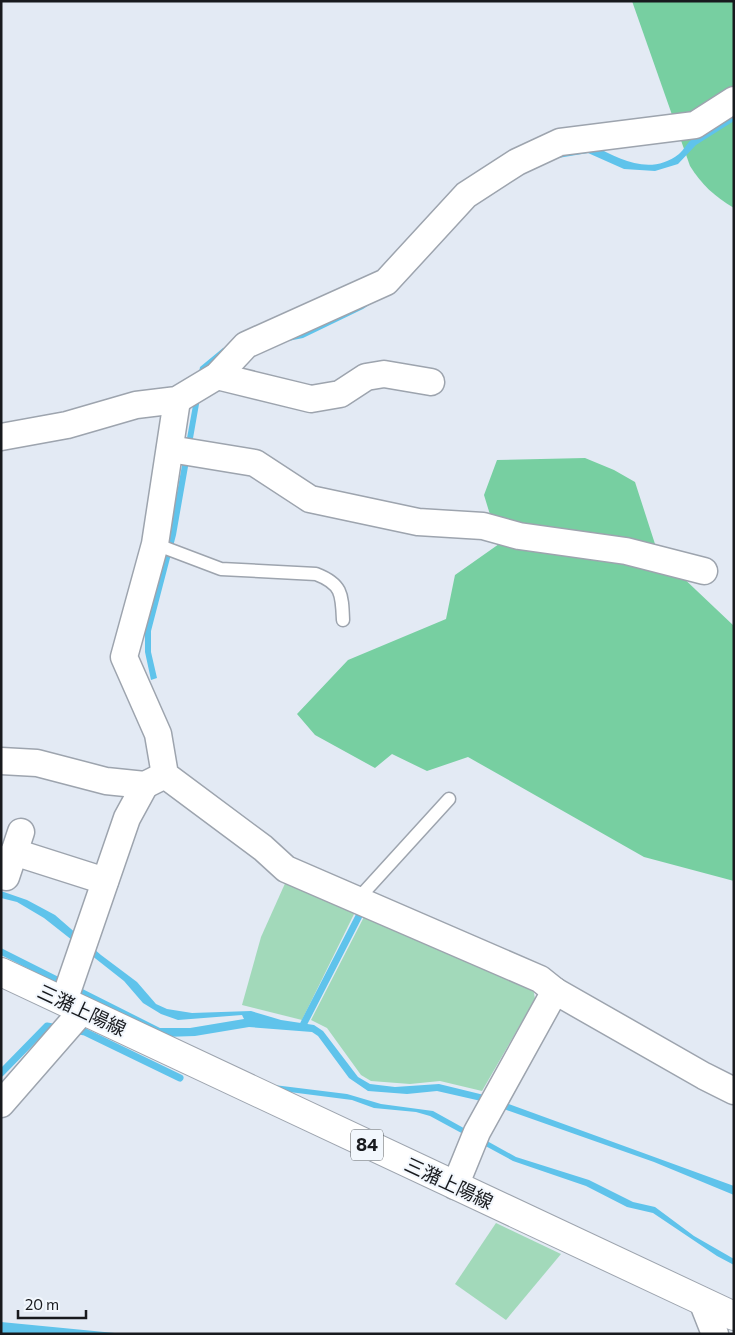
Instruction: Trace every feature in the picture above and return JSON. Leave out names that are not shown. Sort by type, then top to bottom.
[{"type":"main road","name":"三潴上陽線","points":[[1,972],[71,1000],[455,1186],[734,1316]]},
{"type":"street","points":[[1,1104],[71,1000],[88,930],[127,818],[155,780],[158,734],[124,657],[164,547],[181,450],[198,387],[238,354],[246,345],[386,282],[466,195],[517,162],[560,142],[695,125],[734,100]]},
{"type":"street","points":[[1,437],[67,425],[198,387],[311,399],[340,394],[366,377],[384,374],[431,382]]},
{"type":"street","points":[[181,450],[254,463],[310,499],[418,522],[483,526],[519,536],[626,551],[704,571]]},
{"type":"street","points":[[1,761],[37,763],[106,781],[155,780],[263,848],[286,869],[540,979],[556,991],[734,1091]]},
{"type":"street","points":[[6,877],[18,842],[105,882]]},
{"type":"street","points":[[455,1186],[477,1132],[556,991]]},
{"type":"street","points":[[702,1301],[715,1334]]},
{"type":"lane","points":[[164,547],[221,568],[323,576],[330,579],[342,594],[343,620]]},
{"type":"lane","points":[[357,900],[449,799]]},
{"type":"green space","points":[[632,1],[734,1],[734,208],[709,190],[690,166]]},
{"type":"green space","points":[[585,458],[614,470],[635,482],[655,544],[677,572],[734,626],[734,881],[644,857],[468,757],[427,771],[392,754],[375,768],[315,735],[297,714],[348,660],[446,619],[455,575],[499,544],[484,495],[497,460]]},
{"type":"green space","points":[[287,879],[356,910],[302,1020],[242,1005],[261,937]]},
{"type":"green space","points":[[366,913],[533,988],[535,999],[482,1091],[440,1081],[410,1084],[371,1081],[361,1075],[327,1028],[311,1020]]},
{"type":"green space","points":[[496,1223],[561,1254],[506,1320],[455,1284]]},
{"type":"water","points":[[734,112],[734,121],[696,145],[678,164],[655,171],[624,169],[588,153],[558,158],[532,168],[475,204],[392,290],[363,309],[303,338],[225,354],[205,370],[176,535],[151,631],[151,652],[157,678],[151,680],[145,652],[145,630],[168,542],[200,367],[223,348],[298,331],[518,168],[593,145],[625,160],[647,165],[658,164],[668,161],[679,154],[697,135]]},
{"type":"water","points":[[1,891],[27,900],[55,915],[101,955],[137,982],[156,1004],[167,1009],[192,1013],[251,1011],[281,1020],[314,1025],[323,1031],[358,1077],[370,1084],[395,1087],[439,1084],[484,1095],[734,1186],[734,1195],[654,1162],[481,1101],[437,1091],[407,1094],[368,1091],[349,1078],[318,1036],[312,1032],[249,1027],[195,1036],[164,1037],[1,955],[1,948],[160,1028],[190,1028],[244,1019],[242,1015],[178,1020],[161,1014],[143,1003],[124,981],[44,918],[17,902],[1,898]]},
{"type":"water","points":[[274,1085],[347,1094],[381,1104],[433,1111],[516,1157],[589,1180],[633,1202],[655,1207],[694,1236],[734,1259],[734,1265],[717,1256],[653,1213],[627,1207],[586,1186],[513,1161],[430,1116],[416,1112],[374,1108],[352,1100],[274,1090]]},
{"type":"water","points":[[1,1322],[125,1334],[1,1334]]},
{"type":"waterway","points":[[302,1027],[361,912]]},
{"type":"waterway","points":[[1,1073],[47,1026],[58,1028]]},
{"type":"waterway","points":[[74,1030],[85,1032],[180,1078]]}]
